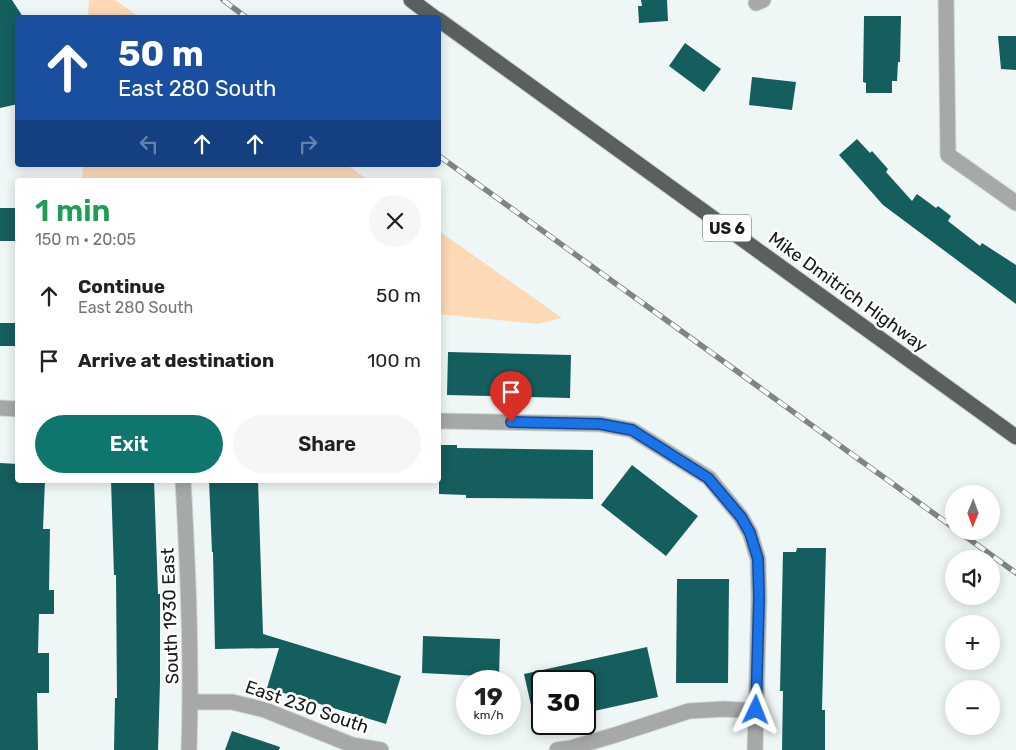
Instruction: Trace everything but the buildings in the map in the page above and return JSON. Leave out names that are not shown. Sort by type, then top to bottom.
[{"type":"highway","points":[[411,0],[431,15]]},
{"type":"highway","name":"Mike Dmitrich Highway","points":[[441,21],[1016,437]]},
{"type":"street","points":[[946,0],[948,155],[1016,203]]},
{"type":"street","points":[[0,408],[15,409]]},
{"type":"street","points":[[441,421],[600,424],[632,430],[708,478],[741,517],[750,533],[758,559],[759,598],[755,750]]},
{"type":"street","name":"South 1930 East","points":[[183,483],[191,702],[189,750]]},
{"type":"street","name":"East 230 South","points":[[191,702],[232,702],[265,710],[352,745],[381,750]]},
{"type":"street","points":[[557,750],[615,735],[689,711],[756,710]]},
{"type":"shaded area","points":[[89,0],[115,0],[136,15],[88,15]]},
{"type":"shaded area","points":[[83,167],[350,167],[365,178],[82,178]]},
{"type":"shaded area","points":[[441,232],[562,318],[538,324],[441,314]]},
{"type":"railway","points":[[223,0],[243,15]]},
{"type":"railway","points":[[441,157],[945,521]]},
{"type":"railway","points":[[970,540],[1016,573]]},
{"type":"route","points":[[511,422],[600,424],[632,430],[708,478],[741,517],[750,533],[758,559],[759,598],[756,710]]}]
